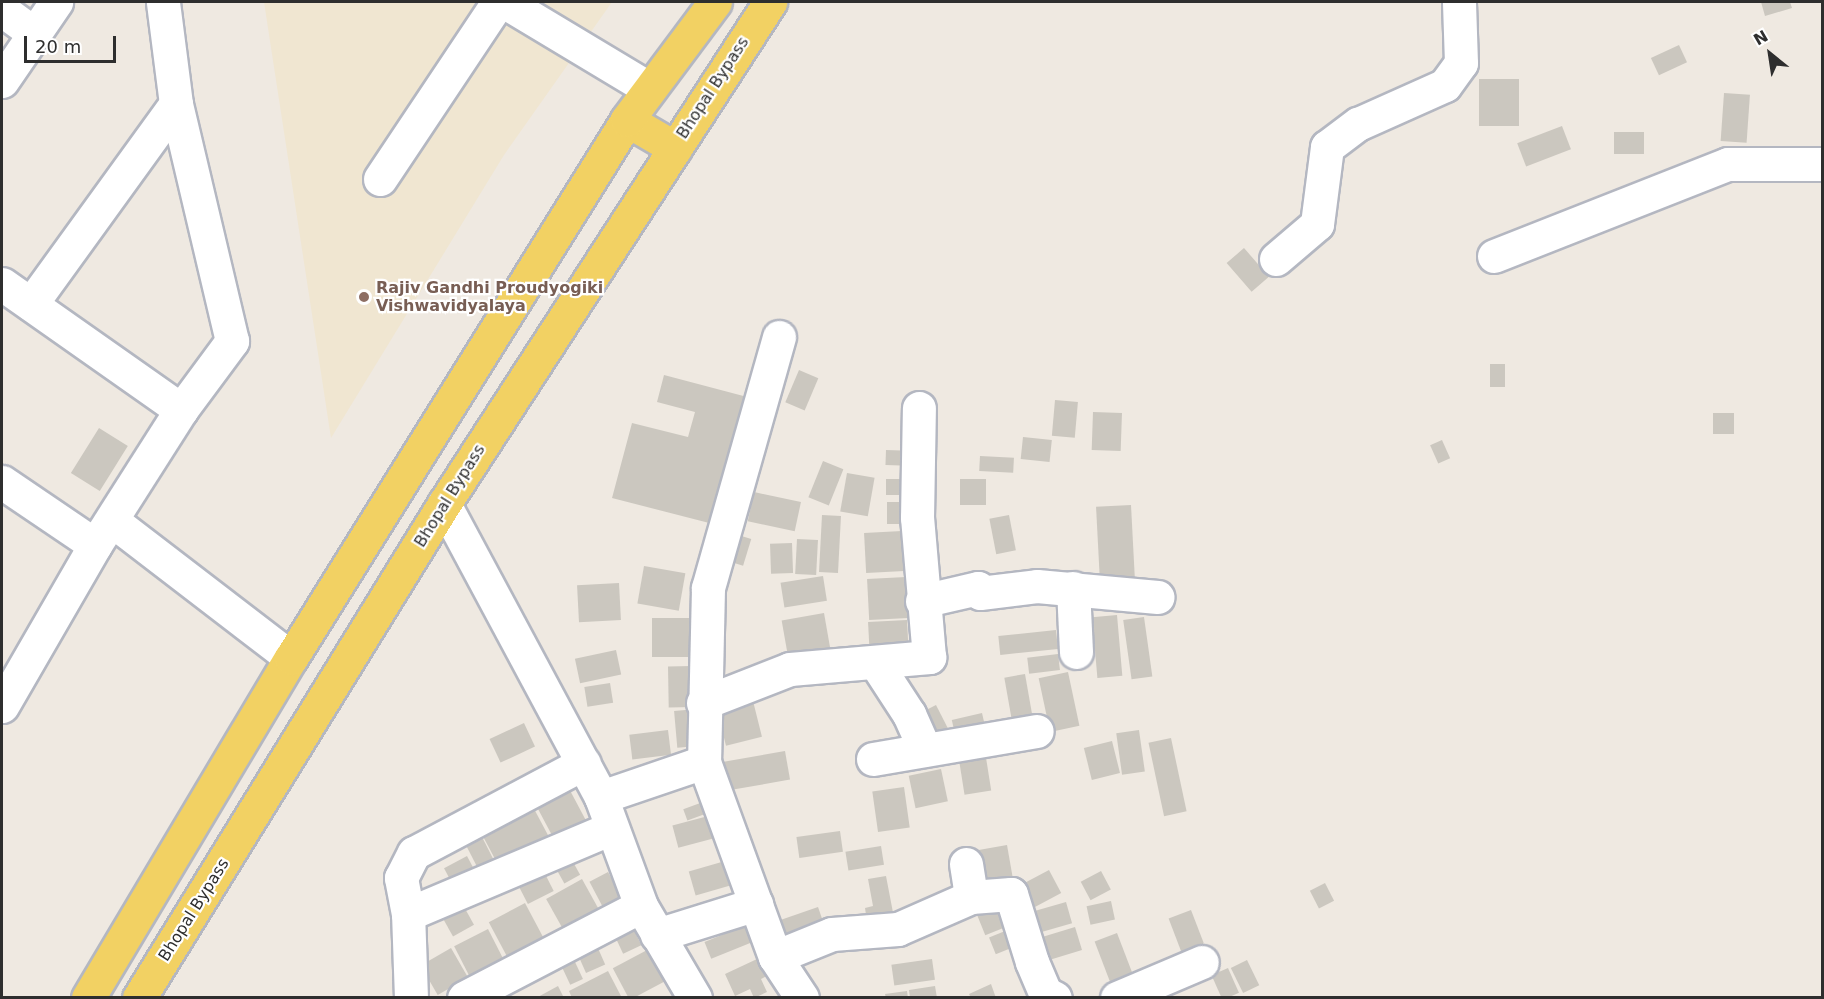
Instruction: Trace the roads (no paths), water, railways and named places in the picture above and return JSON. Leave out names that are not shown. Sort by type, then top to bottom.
[{"type":"main road","points":[[88,998],[291,658],[627,120],[648,88],[715,2]]},
{"type":"main road","name":"Bhopal Bypass","points":[[139,998],[444,504],[770,2]]},
{"type":"main road","points":[[627,120],[675,148]]},
{"type":"main road","points":[[369,531],[413,554]]},
{"type":"street","points":[[2,81],[32,32],[56,2]]},
{"type":"street","points":[[2,706],[104,533],[181,410],[232,341],[176,104],[163,2]]},
{"type":"street","points":[[380,179],[498,2]]},
{"type":"street","points":[[506,2],[648,88]]},
{"type":"street","points":[[1276,259],[1317,224],[1327,147],[1358,124],[1445,85],[1461,63],[1459,2]]},
{"type":"street","points":[[2,10],[32,32]]},
{"type":"street","points":[[31,304],[176,104]]},
{"type":"street","points":[[1494,256],[1728,164],[1822,164]]},
{"type":"street","points":[[2,284],[181,410]]},
{"type":"street","points":[[779,337],[708,588],[703,703],[704,762],[776,957],[802,998]]},
{"type":"street","points":[[703,703],[790,669],[877,665],[929,657],[922,601],[917,518],[919,408]]},
{"type":"street","points":[[2,482],[104,533],[291,658]]},
{"type":"street","points":[[444,504],[584,763],[601,797],[609,829],[641,906],[691,997]]},
{"type":"street","points":[[922,601],[978,588],[980,594],[1037,586],[1158,597]]},
{"type":"street","points":[[1073,588],[1076,652]]},
{"type":"street","points":[[877,665],[909,714],[925,750]]},
{"type":"street","points":[[873,759],[1037,731]]},
{"type":"street","points":[[601,797],[704,762]]},
{"type":"street","points":[[411,998],[408,914],[401,878],[414,853],[584,763]]},
{"type":"street","points":[[408,914],[609,829]]},
{"type":"street","points":[[966,864],[971,897]]},
{"type":"street","points":[[776,957],[832,934],[898,929],[971,897],[1011,894],[1032,962],[1045,993],[1056,998],[1071,998]]},
{"type":"street","points":[[657,935],[756,904]]},
{"type":"street","points":[[464,998],[641,906]]},
{"type":"street","points":[[1117,998],[1202,962]]},
{"type":"place","name":"Rajiv Gandhi Proudyogiki Vishwavidyalaya","points":[[364,297]]}]
